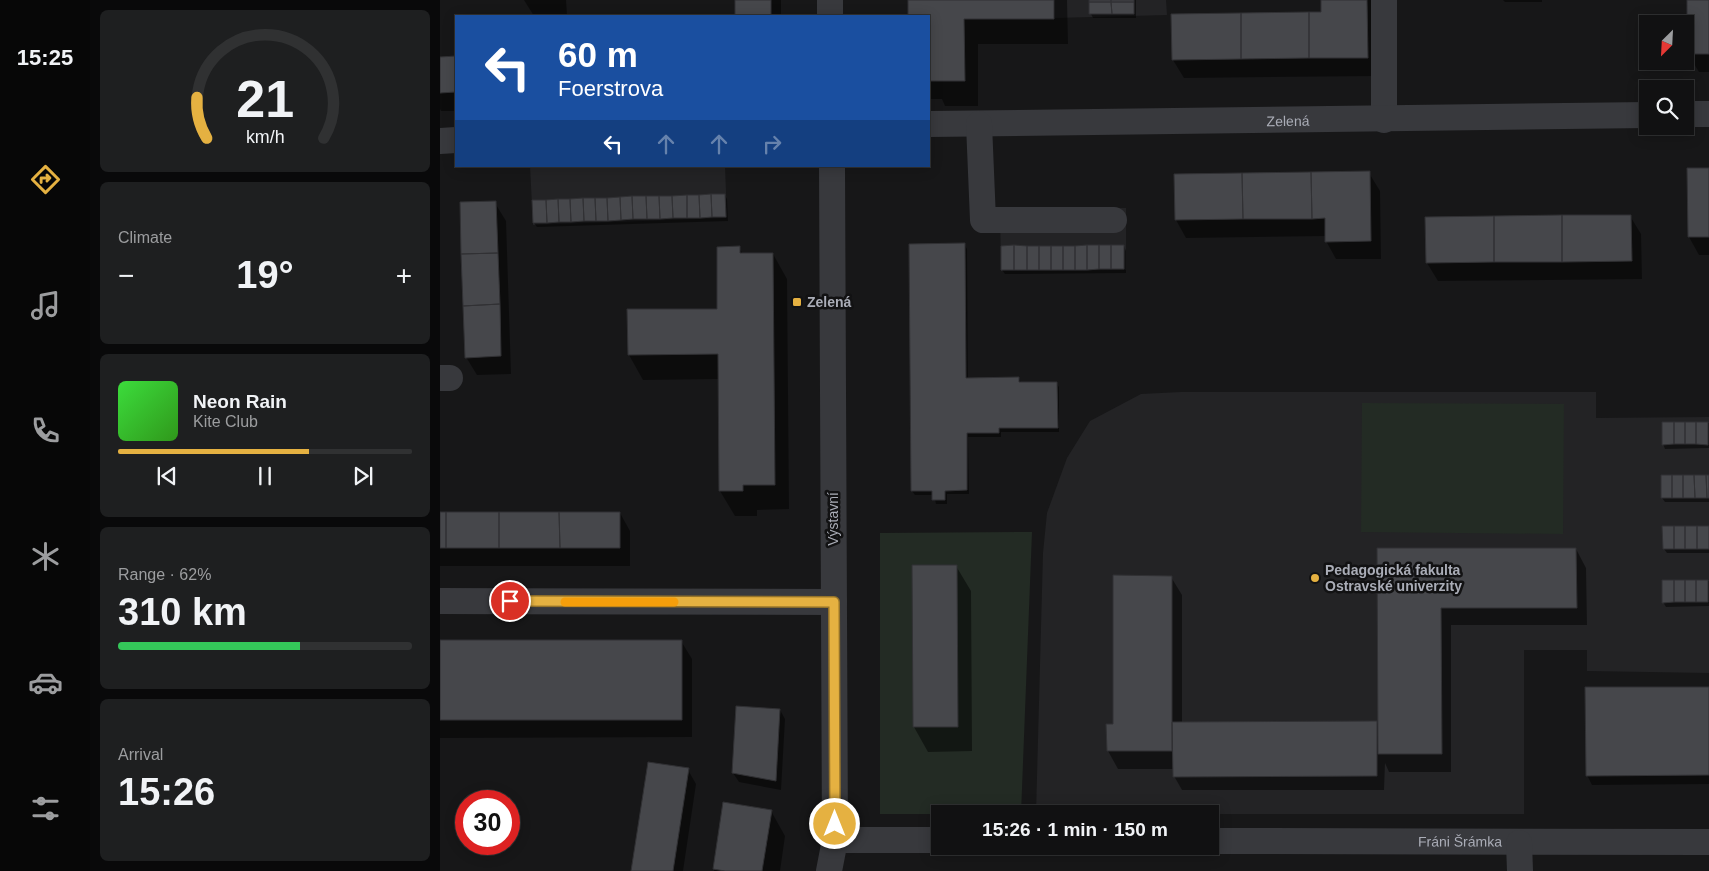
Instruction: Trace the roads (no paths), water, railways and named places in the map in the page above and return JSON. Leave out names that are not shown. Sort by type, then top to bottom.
[{"type":"street","points":[[830,0],[830,15]]},
{"type":"street","points":[[1384,0],[1384,120]]},
{"type":"street","points":[[1694,114],[1709,114]]},
{"type":"street","name":"Zelená","points":[[930,124],[1384,120],[1639,115]]},
{"type":"street","points":[[980,124],[983,220],[1114,220]]},
{"type":"street","points":[[440,141],[455,140]]},
{"type":"street","name":"Výstavní","points":[[829,871],[835,840],[832,167]]},
{"type":"street","points":[[440,601],[834,602]]},
{"type":"street","points":[[835,840],[931,840]]},
{"type":"street","name":"Fráni Šrámka","points":[[1219,841],[1709,842]]},
{"type":"street","points":[[1519,843],[1520,871]]},
{"type":"place","name":"Zelená","points":[[797,302]]},
{"type":"place","name":"Pedagogická fakulta Ostravské univerzity","points":[[1315,578]]}]
